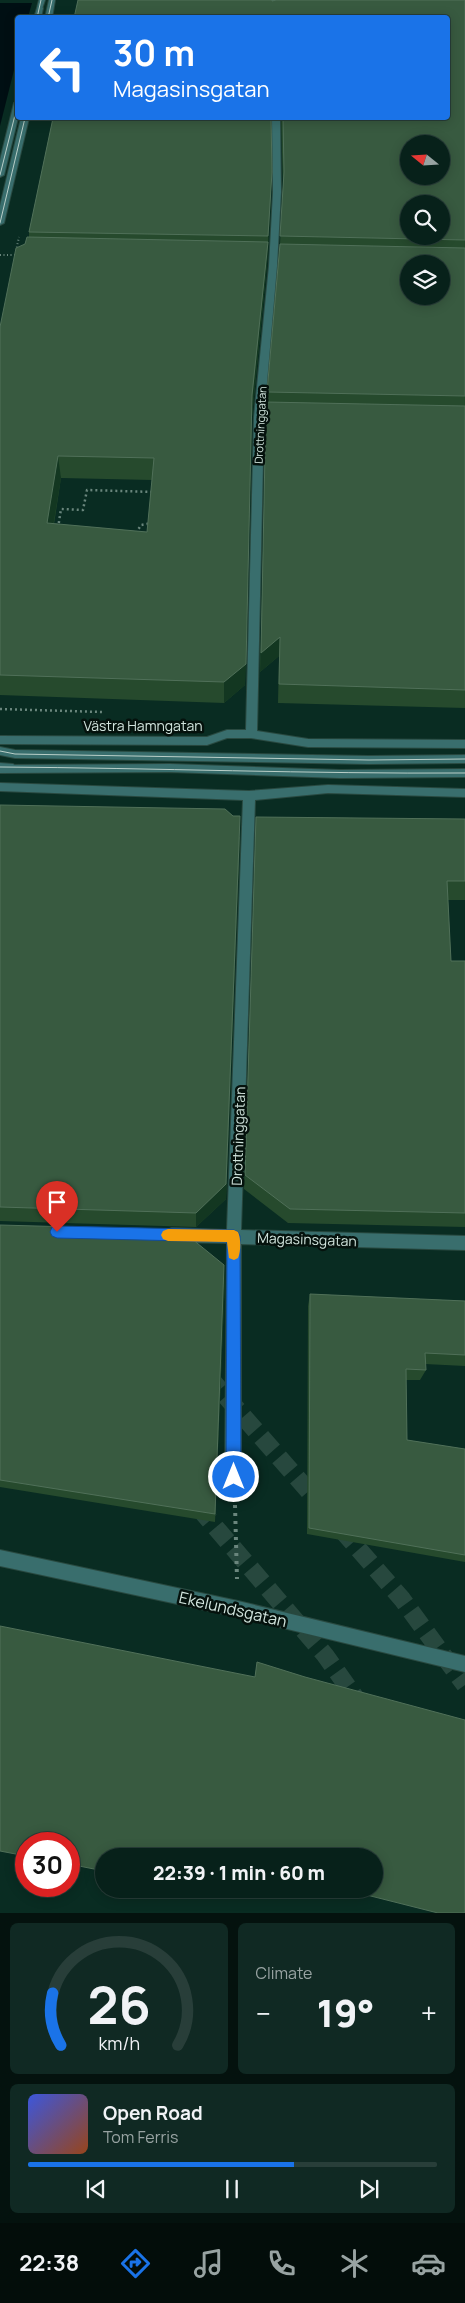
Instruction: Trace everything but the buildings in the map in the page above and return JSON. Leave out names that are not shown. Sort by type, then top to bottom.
[{"type":"street","points":[[38,15],[41,0]]},
{"type":"street","points":[[275,0],[275,15]]},
{"type":"street","points":[[49,15],[52,2]]},
{"type":"street","points":[[0,175],[15,115]]},
{"type":"street","points":[[0,223],[25,120]]},
{"type":"street","name":"Drottninggatan","points":[[251,734],[264,417],[274,266],[277,192],[276,120]]},
{"type":"street","name":"Västra Hamngatan","points":[[0,740],[207,741],[227,734],[251,734],[308,743],[465,744]]},
{"type":"street","points":[[0,751],[15,754],[465,760]]},
{"type":"street","points":[[0,768],[465,774]]},
{"type":"street","points":[[0,787],[248,796],[328,789],[465,793]]},
{"type":"street","name":"Drottninggatan","points":[[234,1477],[234,1236],[248,796]]},
{"type":"street","name":"Magasinsgatan","points":[[159,1235],[465,1244]]},
{"type":"street","name":"Ekelundsgatan","points":[[0,1558],[238,1609],[465,1664]]},
{"type":"path","points":[[0,255],[15,255]]},
{"type":"path","points":[[57,537],[61,509],[83,510],[87,490],[161,492]]},
{"type":"path","points":[[135,536],[140,524],[154,523]]},
{"type":"path","points":[[234,1477],[238,1609]]},
{"type":"shaded area","points":[[0,3],[32,3],[29,15],[15,15],[15,66],[0,126]]},
{"type":"tunnel","points":[[208,1376],[319,1503]]},
{"type":"tunnel","points":[[198,1507],[325,1655],[360,1704]]},
{"type":"tunnel","points":[[341,1529],[402,1599],[465,1685]]},
{"type":"tram line","points":[[38,15],[41,0]]},
{"type":"tram line","points":[[49,15],[52,0]]},
{"type":"tram line","points":[[0,175],[15,115]]},
{"type":"tram line","points":[[0,223],[25,120]]},
{"type":"tram line","points":[[0,751],[15,754],[369,760],[465,759]]},
{"type":"tram line","points":[[0,767],[465,773]]},
{"type":"slow traffic","points":[[168,1235],[234,1236],[234,1254]]},
{"type":"route","points":[[57,1232],[234,1236],[234,1477]]}]
